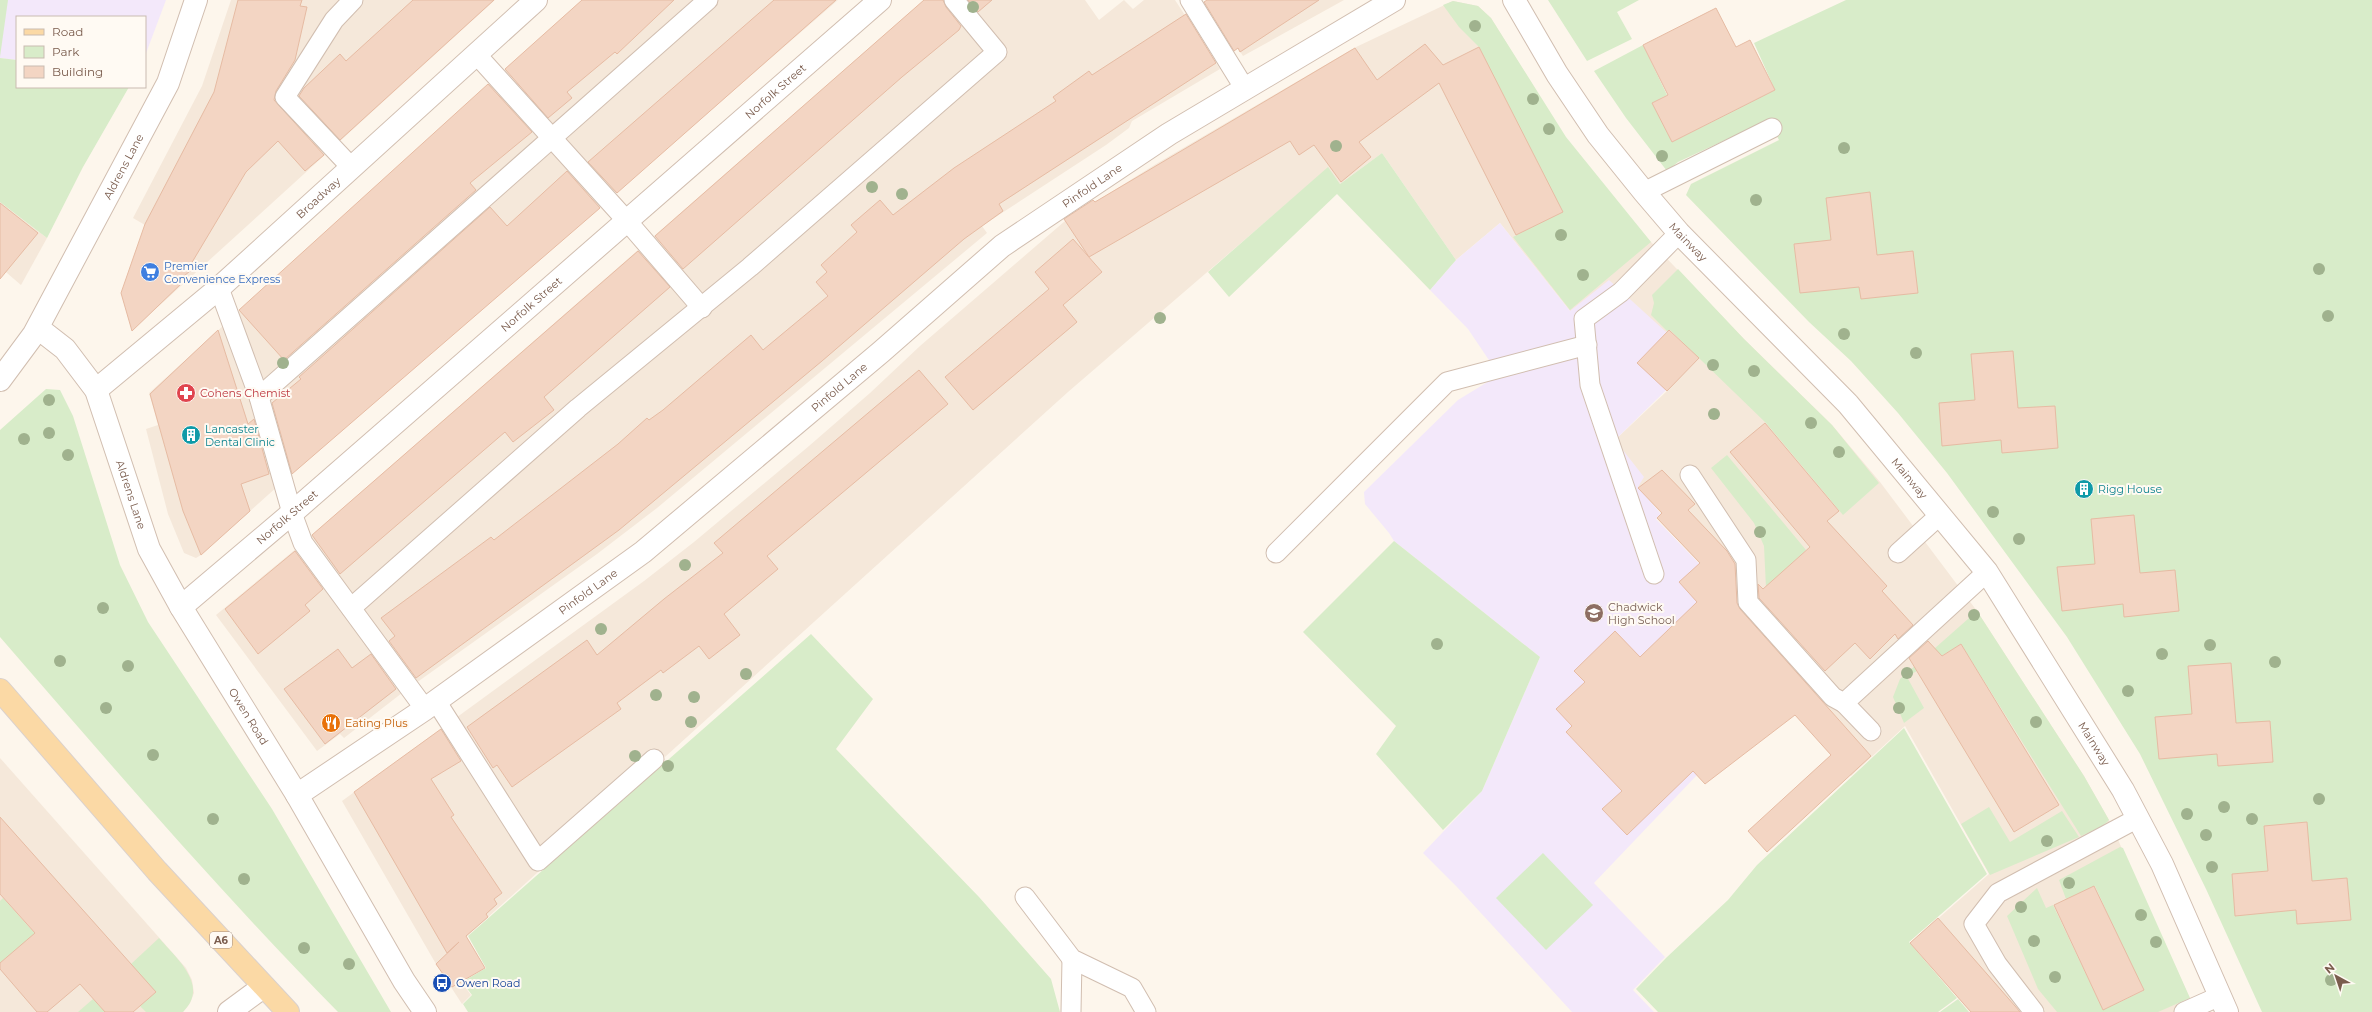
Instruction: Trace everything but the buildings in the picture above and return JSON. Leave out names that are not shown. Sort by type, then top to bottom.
[{"type":"main road","name":"A6","points":[[0,690],[102,809],[263,987],[288,1012]]},
{"type":"street","name":"Aldrens Lane","points":[[0,380],[38,328],[168,83],[196,0]]},
{"type":"street","name":"Broadway","points":[[96,390],[220,288],[536,0]]},
{"type":"street","name":"Norfolk Street","points":[[180,607],[292,513],[880,0]]},
{"type":"street","name":"Pinfold Lane","points":[[297,795],[431,705],[643,552],[881,352],[1002,246],[1169,134],[1394,0]]},
{"type":"street","name":"Mainway","points":[[1514,0],[1557,74],[1598,135],[1644,192],[1679,233],[1848,404],[1987,572],[2123,790],[2162,864],[2223,1004]]},
{"type":"street","name":"Aldrens Lane","points":[[38,328],[65,349],[96,390],[149,549],[180,607]]},
{"type":"street","name":"Owen Road","points":[[180,607],[297,795],[404,981],[425,1012]]},
{"type":"street","points":[[229,1012],[263,987]]},
{"type":"lane","points":[[334,20],[336,0]]},
{"type":"lane","points":[[352,168],[285,96],[334,20],[353,0]]},
{"type":"lane","points":[[259,397],[708,0]]},
{"type":"lane","points":[[351,608],[578,408],[702,308],[997,52],[954,0]]},
{"type":"lane","points":[[1190,0],[1245,89]]},
{"type":"lane","points":[[476,54],[627,221],[702,308]]},
{"type":"lane","points":[[1644,192],[1772,128]]},
{"type":"lane","points":[[1654,574],[1590,385],[1584,319],[1621,292],[1679,233]]},
{"type":"lane","points":[[220,288],[259,397],[292,513],[303,543],[351,608],[431,705],[538,861],[654,759]]},
{"type":"lane","points":[[1276,553],[1447,382],[1587,345]]},
{"type":"lane","points":[[1690,475],[1746,560],[1748,602],[1833,698],[1844,703],[1871,731]]},
{"type":"lane","points":[[1898,553],[1940,515]]},
{"type":"lane","points":[[1844,703],[1987,572]]},
{"type":"lane","points":[[2034,1012],[1997,964],[1974,924],[1998,893],[2138,818]]},
{"type":"lane","points":[[1025,897],[1072,959],[1132,988],[1146,1012]]},
{"type":"lane","points":[[1071,1012],[1072,959]]},
{"type":"lane","points":[[2184,1012],[2223,1004]]},
{"type":"shaded area","points":[[0,0],[166,0],[146,53],[146,16],[16,16],[16,60],[0,58]]},
{"type":"shaded area","points":[[231,0],[495,0],[137,326],[130,323],[121,293],[145,225],[133,218],[202,86]]},
{"type":"shaded area","points":[[582,0],[838,0],[278,486],[201,555],[196,558],[184,553],[168,514],[146,429],[158,425],[149,393]]},
{"type":"shaded area","points":[[924,0],[1085,0],[1099,20],[1124,0],[1133,9],[1144,0],[1175,0],[1220,69],[1132,121],[1129,128],[1106,145],[982,226],[987,233],[657,508],[597,554],[402,693],[344,738],[340,734],[317,751],[216,615],[297,548]]},
{"type":"shaded area","points":[[1206,0],[1344,0],[1243,56]]},
{"type":"shaded area","points":[[1453,1],[1478,6],[1491,18],[1565,137],[1596,177],[1651,242],[1744,339],[1832,425],[1880,482],[1977,611],[2084,776],[2109,820],[2196,1012],[1970,1012],[1910,943],[1989,874],[1905,726],[1851,776],[1782,700],[1716,581],[1657,518],[1661,513],[1637,487],[1615,440],[1667,391],[1667,333],[1570,311],[1500,223],[1456,260],[1382,153],[1340,184],[1328,168],[1068,392],[443,958],[471,995],[462,1004],[436,964],[342,801],[644,581],[694,542],[809,446],[870,393],[920,346],[1065,221],[1156,164],[1354,48]]},
{"type":"shaded area","points":[[0,202],[47,238],[21,285],[0,267]]},
{"type":"shaded area","name":"Chadwick High School","points":[[1500,223],[1570,311],[1609,280],[1666,332],[1669,330],[1699,358],[1615,440],[1644,477],[1638,487],[1661,514],[1656,519],[1716,581],[1738,732],[1594,883],[1665,957],[1633,990],[1654,1012],[1572,1012],[1457,887],[1423,853],[1482,791],[1540,657],[1394,541],[1365,504],[1364,492],[1458,400],[1499,375],[1468,329],[1430,290],[1456,260]]},
{"type":"shaded area","points":[[0,758],[186,968],[192,980],[194,993],[190,1003],[183,1012],[0,1012]]},
{"type":"green space","points":[[0,0],[8,0],[0,57]]},
{"type":"green space","points":[[1548,0],[1639,0],[1617,12],[1632,39],[1587,61]]},
{"type":"green space","points":[[1846,0],[2372,0],[2372,1012],[2262,1012],[2206,889],[2140,754],[2067,637],[1947,473],[1898,413],[1851,361],[1809,322],[1686,195],[1691,184],[1779,140],[1768,120],[1678,162],[1667,171],[1626,118],[1594,71],[1643,45],[1667,95],[1652,103],[1672,142],[1775,90],[1754,43]]},
{"type":"green space","points":[[1453,1],[1478,6],[1491,18],[1566,137],[1651,242],[1570,310],[1513,237],[1562,211],[1479,47],[1459,27],[1443,5]]},
{"type":"green space","points":[[0,58],[16,60],[16,88],[128,88],[83,167],[47,238],[0,202]]},
{"type":"green space","points":[[1382,153],[1456,260],[1430,290],[1337,194],[1229,297],[1208,272],[1328,167],[1340,184]]},
{"type":"green space","points":[[1678,269],[1744,339],[1832,425],[1879,483],[1843,515],[1766,423],[1670,330],[1667,331],[1651,315],[1654,303],[1652,295]]},
{"type":"green space","points":[[46,389],[60,390],[73,416],[120,565],[148,622],[272,809],[391,1012],[338,1012],[208,874],[0,637],[0,430]]},
{"type":"green space","points":[[1727,455],[1806,550],[1766,588],[1764,546],[1754,523],[1711,468]]},
{"type":"green space","points":[[1394,541],[1540,657],[1482,791],[1443,830],[1376,754],[1396,726],[1303,632]]},
{"type":"green space","points":[[1977,611],[2084,776],[2109,820],[2103,826],[2081,836],[1961,644],[1907,677],[1924,708],[1904,723],[1893,697],[1900,679]]},
{"type":"green space","points":[[811,634],[873,699],[836,749],[979,897],[1051,979],[1060,1012],[468,1012],[463,1004],[472,995],[462,982],[486,968],[468,936]]},
{"type":"green space","points":[[1904,728],[1987,874],[1909,942],[1957,998],[1938,1012],[1658,1012],[1636,989],[1667,957],[1728,900],[1757,865]]},
{"type":"green space","points":[[1989,807],[2010,842],[2062,811],[2079,837],[1990,875],[1961,824]]},
{"type":"green space","points":[[2120,847],[2123,848],[2190,998],[2158,1012],[2057,1012],[2038,989],[2007,916],[2037,888],[2046,908],[2053,905],[2103,1010],[2143,991],[2095,886],[2066,899],[2059,880]]},
{"type":"green space","points":[[1543,853],[1593,905],[1546,950],[1496,898]]},
{"type":"green space","points":[[3,898],[37,936],[35,990],[7,957],[0,963],[0,901]]},
{"type":"green space","points":[[159,938],[182,964],[192,983],[193,992],[190,1002],[183,1012],[146,1012],[140,1006],[131,964]]},
{"type":"green space","points":[[93,999],[105,1012],[78,1012]]},
{"type":"green space","points":[[1958,999],[1969,1012],[1940,1012]]},
{"type":"place","name":"Premier Convenience Express","points":[[150,272]]},
{"type":"place","name":"Cohens Chemist","points":[[186,393]]},
{"type":"place","name":"Lancaster Dental Clinic","points":[[191,435]]},
{"type":"place","name":"Rigg House","points":[[2084,489]]},
{"type":"place","name":"Chadwick High School","points":[[1594,613]]},
{"type":"place","name":"Eating Plus","points":[[331,723]]},
{"type":"place","name":"Owen Road","points":[[442,983]]}]
